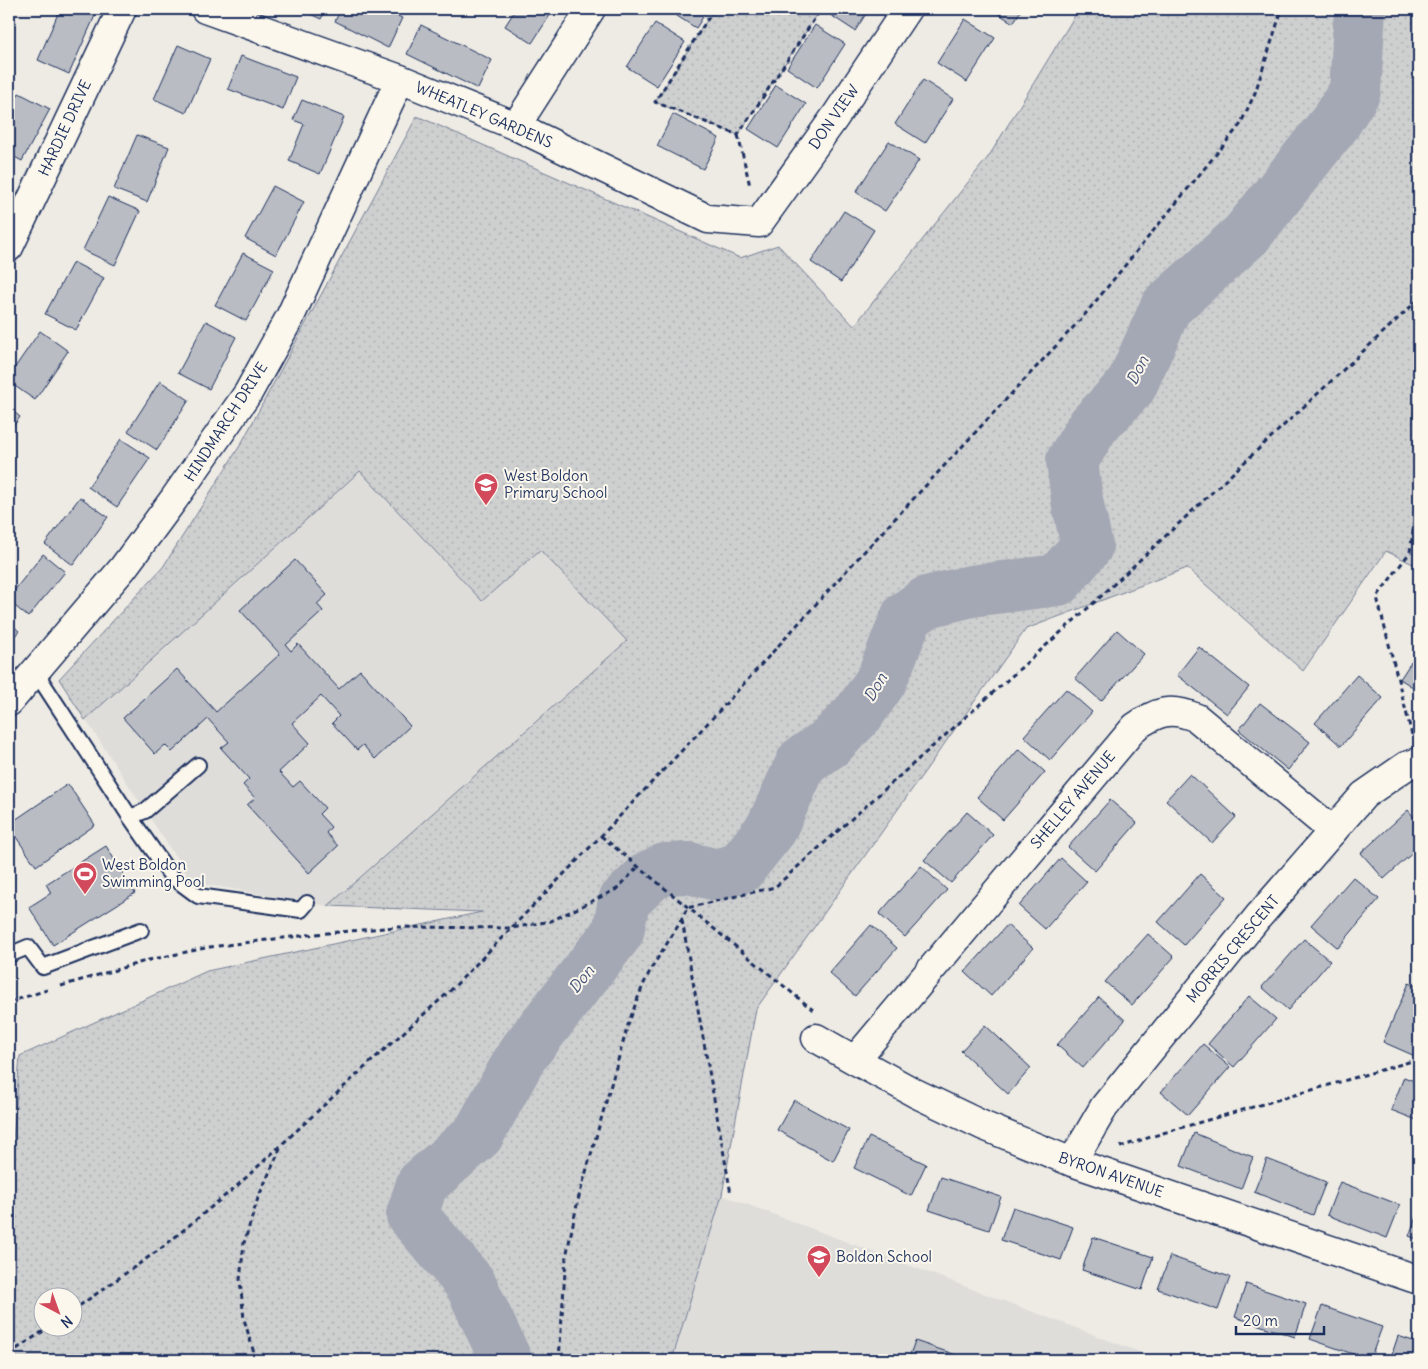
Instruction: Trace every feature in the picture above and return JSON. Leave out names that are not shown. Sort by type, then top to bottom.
[{"type":"street","name":"HARDIE DRIVE","points":[[9,247],[122,9]]},
{"type":"street","name":"WHEATLEY GARDENS","points":[[205,9],[400,79],[516,126],[708,219],[759,223]]},
{"type":"street","points":[[516,126],[591,9]]},
{"type":"street","name":"DON VIEW","points":[[759,223],[835,117],[907,9]]},
{"type":"street","name":"HINDMARCH DRIVE","points":[[9,702],[123,568],[174,500],[248,393],[290,316],[400,79]]},
{"type":"street","name":"SHELLEY AVENUE","points":[[855,1060],[1135,727],[1151,716],[1167,712],[1182,712],[1197,718],[1333,831]]},
{"type":"street","name":"MORRIS CRESCENT","points":[[1072,1162],[1104,1106],[1258,917],[1364,795],[1406,766],[1419,762]]},
{"type":"street","name":"BYRON AVENUE","points":[[816,1038],[915,1092],[984,1126],[1072,1162],[1419,1280]]},
{"type":"lane","points":[[35,671],[130,817],[171,876],[198,896],[301,910],[307,903]]},
{"type":"lane","points":[[130,817],[145,811],[198,765]]},
{"type":"lane","points":[[9,955],[28,947],[43,967],[141,930]]},
{"type":"path","points":[[714,9],[654,102],[738,135]]},
{"type":"path","points":[[759,223],[738,135],[821,9]]},
{"type":"path","points":[[82,1305],[163,1246],[238,1185],[451,990],[721,709],[847,570],[1075,325],[1240,125],[1256,93],[1282,9]]},
{"type":"path","points":[[687,908],[775,887],[1097,600],[1419,299]]},
{"type":"path","points":[[1419,491],[1410,552],[1377,597],[1419,762]]},
{"type":"path","points":[[601,836],[687,908],[827,1020],[816,1038]]},
{"type":"path","points":[[57,987],[149,960],[210,947],[316,934],[396,927],[512,928],[551,920],[617,889],[639,866]]},
{"type":"path","points":[[559,1360],[566,1257],[578,1200],[628,1025],[638,998],[648,974],[687,908]]},
{"type":"path","points":[[682,919],[731,1194]]},
{"type":"path","points":[[9,1002],[48,990]]},
{"type":"path","points":[[1118,1148],[1163,1133],[1419,1059]]},
{"type":"path","points":[[256,1360],[244,1319],[240,1280],[244,1243],[258,1198],[282,1144]]},
{"type":"path","points":[[9,1354],[36,1336]]},
{"type":"shaded area","points":[[714,9],[821,9],[738,135],[655,102]]},
{"type":"shaded area","points":[[1079,9],[1419,9],[1419,567],[1386,551],[1303,671],[1187,568],[1026,629],[756,1009],[722,1195],[672,1360],[9,1360],[9,1190],[20,1056],[207,971],[482,912],[328,906],[627,641],[540,550],[482,601],[360,471],[85,720],[59,679],[163,567],[241,444],[417,116],[740,258],[778,245],[854,326],[989,156]]},
{"type":"shaded area","name":"West Boldon Primary School","points":[[417,116],[740,258],[778,245],[854,326],[485,911],[328,906],[192,882],[59,679],[163,567],[241,444]]},
{"type":"shaded area","name":"Boldon School","points":[[722,1195],[1161,1360],[672,1360]]},
{"type":"building","points":[[60,9],[98,9],[69,74],[38,60]]},
{"type":"building","points":[[299,9],[326,9],[321,19]]},
{"type":"building","points":[[341,9],[382,9],[402,18],[388,48],[335,21]]},
{"type":"building","points":[[516,9],[554,9],[532,43],[505,26]]},
{"type":"building","points":[[666,9],[708,9],[696,28]]},
{"type":"building","points":[[828,9],[869,9],[855,31],[826,12]]},
{"type":"building","points":[[991,9],[1022,9],[1013,23]]},
{"type":"building","points":[[965,19],[995,38],[967,82],[937,63]]},
{"type":"building","points":[[655,23],[685,42],[657,86],[627,67]]},
{"type":"building","points":[[421,25],[492,60],[478,89],[407,54]]},
{"type":"building","points":[[815,25],[845,44],[817,88],[787,68]]},
{"type":"building","points":[[178,45],[210,59],[186,113],[154,99]]},
{"type":"building","points":[[241,56],[296,77],[283,110],[228,89]]},
{"type":"building","points":[[923,80],[953,99],[925,143],[895,124]]},
{"type":"building","points":[[776,85],[806,104],[778,148],[748,129]]},
{"type":"building","points":[[19,93],[50,109],[22,161],[9,154],[9,111]]},
{"type":"building","points":[[302,100],[344,117],[320,174],[289,161],[304,124],[293,120]]},
{"type":"building","points":[[673,114],[719,138],[703,169],[657,146]]},
{"type":"building","points":[[137,135],[169,147],[147,202],[114,189]]},
{"type":"building","points":[[889,141],[919,160],[885,211],[856,192]]},
{"type":"building","points":[[273,186],[304,202],[276,255],[245,238]]},
{"type":"building","points":[[108,197],[140,211],[115,265],[83,250]]},
{"type":"building","points":[[844,211],[874,230],[841,282],[811,262]]},
{"type":"building","points":[[243,253],[274,269],[246,321],[215,305]]},
{"type":"building","points":[[73,262],[104,278],[76,330],[45,314]]},
{"type":"building","points":[[206,321],[236,337],[209,389],[178,373]]},
{"type":"building","points":[[40,331],[68,351],[35,400],[9,382],[9,376]]},
{"type":"building","points":[[160,381],[189,400],[157,450],[128,431]]},
{"type":"building","points":[[9,408],[20,417],[9,432]]},
{"type":"building","points":[[121,439],[150,458],[117,507],[88,487]]},
{"type":"building","points":[[80,497],[108,517],[73,565],[45,544]]},
{"type":"building","points":[[43,554],[65,572],[28,617],[9,601],[9,597]]},
{"type":"building","points":[[295,560],[327,595],[317,604],[323,611],[286,645],[291,651],[298,644],[339,689],[360,670],[410,726],[375,759],[363,745],[357,750],[332,723],[339,716],[321,696],[292,723],[310,743],[279,772],[293,787],[300,781],[325,808],[319,814],[331,827],[326,833],[338,846],[309,873],[247,805],[255,798],[243,785],[249,779],[221,748],[229,742],[208,719],[172,752],[165,745],[155,754],[123,718],[177,669],[216,712],[280,654],[240,610]]},
{"type":"building","points":[[9,622],[19,631],[9,643]]},
{"type":"building","points":[[1117,630],[1144,654],[1101,701],[1075,678]]},
{"type":"building","points":[[1199,647],[1249,687],[1227,714],[1177,675]]},
{"type":"building","points":[[1419,650],[1419,691],[1400,679]]},
{"type":"building","points":[[1357,675],[1383,698],[1341,746],[1315,723]]},
{"type":"building","points":[[1066,689],[1092,712],[1050,760],[1024,736]]},
{"type":"building","points":[[1260,703],[1310,742],[1288,770],[1239,730]]},
{"type":"building","points":[[1019,749],[1045,772],[1003,820],[977,797]]},
{"type":"building","points":[[1190,774],[1236,817],[1212,843],[1166,800]]},
{"type":"building","points":[[68,784],[95,825],[36,866],[9,827],[9,824]]},
{"type":"building","points":[[1110,800],[1137,823],[1095,871],[1068,847]]},
{"type":"building","points":[[1408,810],[1419,823],[1419,847],[1384,879],[1361,853]]},
{"type":"building","points":[[967,812],[993,835],[951,883],[924,860]]},
{"type":"building","points":[[106,846],[135,893],[53,945],[29,907],[51,893],[46,884]]},
{"type":"building","points":[[1061,858],[1087,882],[1045,929],[1019,906]]},
{"type":"building","points":[[921,866],[947,890],[905,937],[879,914]]},
{"type":"building","points":[[1200,874],[1226,897],[1184,945],[1158,922]]},
{"type":"building","points":[[1353,877],[1379,899],[1338,948],[1311,925]]},
{"type":"building","points":[[871,925],[897,948],[855,996],[829,973]]},
{"type":"building","points":[[1007,925],[1033,948],[991,996],[965,972]]},
{"type":"building","points":[[1148,934],[1174,957],[1132,1005],[1105,982]]},
{"type":"building","points":[[1304,939],[1330,961],[1288,1010],[1262,987]]},
{"type":"building","points":[[1409,983],[1419,988],[1419,1046],[1415,1056],[1383,1042]]},
{"type":"building","points":[[1249,996],[1276,1019],[1234,1067],[1208,1044]]},
{"type":"building","points":[[1099,997],[1125,1020],[1083,1068],[1057,1045]]},
{"type":"building","points":[[985,1025],[1031,1068],[1008,1094],[961,1051]]},
{"type":"building","points":[[1203,1044],[1230,1067],[1188,1115],[1161,1092]]},
{"type":"building","points":[[1404,1077],[1419,1083],[1419,1121],[1391,1110]]},
{"type":"building","points":[[794,1100],[849,1130],[833,1161],[777,1130]]},
{"type":"building","points":[[1194,1133],[1253,1157],[1241,1189],[1181,1166]]},
{"type":"building","points":[[869,1137],[926,1164],[911,1196],[854,1168]]},
{"type":"building","points":[[1267,1159],[1326,1182],[1313,1215],[1254,1192]]},
{"type":"building","points":[[941,1177],[1001,1197],[989,1230],[929,1210]]},
{"type":"building","points":[[1340,1182],[1400,1205],[1387,1238],[1327,1215]]},
{"type":"building","points":[[1013,1207],[1073,1227],[1061,1260],[1001,1240]]},
{"type":"building","points":[[1419,1209],[1419,1240],[1409,1236]]},
{"type":"building","points":[[1093,1237],[1153,1257],[1142,1290],[1082,1270]]},
{"type":"building","points":[[1170,1256],[1230,1277],[1218,1310],[1158,1289]]},
{"type":"building","points":[[1246,1284],[1306,1304],[1295,1337],[1235,1317]]},
{"type":"building","points":[[1322,1306],[1382,1327],[1370,1360],[1310,1339]]},
{"type":"building","points":[[1398,1336],[1419,1343],[1419,1360],[1390,1360]]},
{"type":"building","points":[[915,1341],[971,1360],[908,1360]]},
{"type":"waterway","name":"Don","points":[[506,1360],[470,1283],[412,1215],[422,1184],[478,1135],[522,1055],[618,932],[624,901],[650,876],[665,869],[689,868],[717,875],[740,868],[771,829],[802,762],[831,742],[859,713],[881,681],[907,616],[927,602],[971,591],[1058,580],[1087,546],[1077,500],[1072,461],[1093,426],[1131,386],[1166,307],[1246,235],[1335,123],[1355,91],[1360,9]]},
{"type":"place","name":"West Boldon Primary School","points":[[486,506]]},
{"type":"place","name":"West Boldon Swimming Pool","points":[[85,895]]},
{"type":"place","name":"Boldon School","points":[[819,1278]]}]
